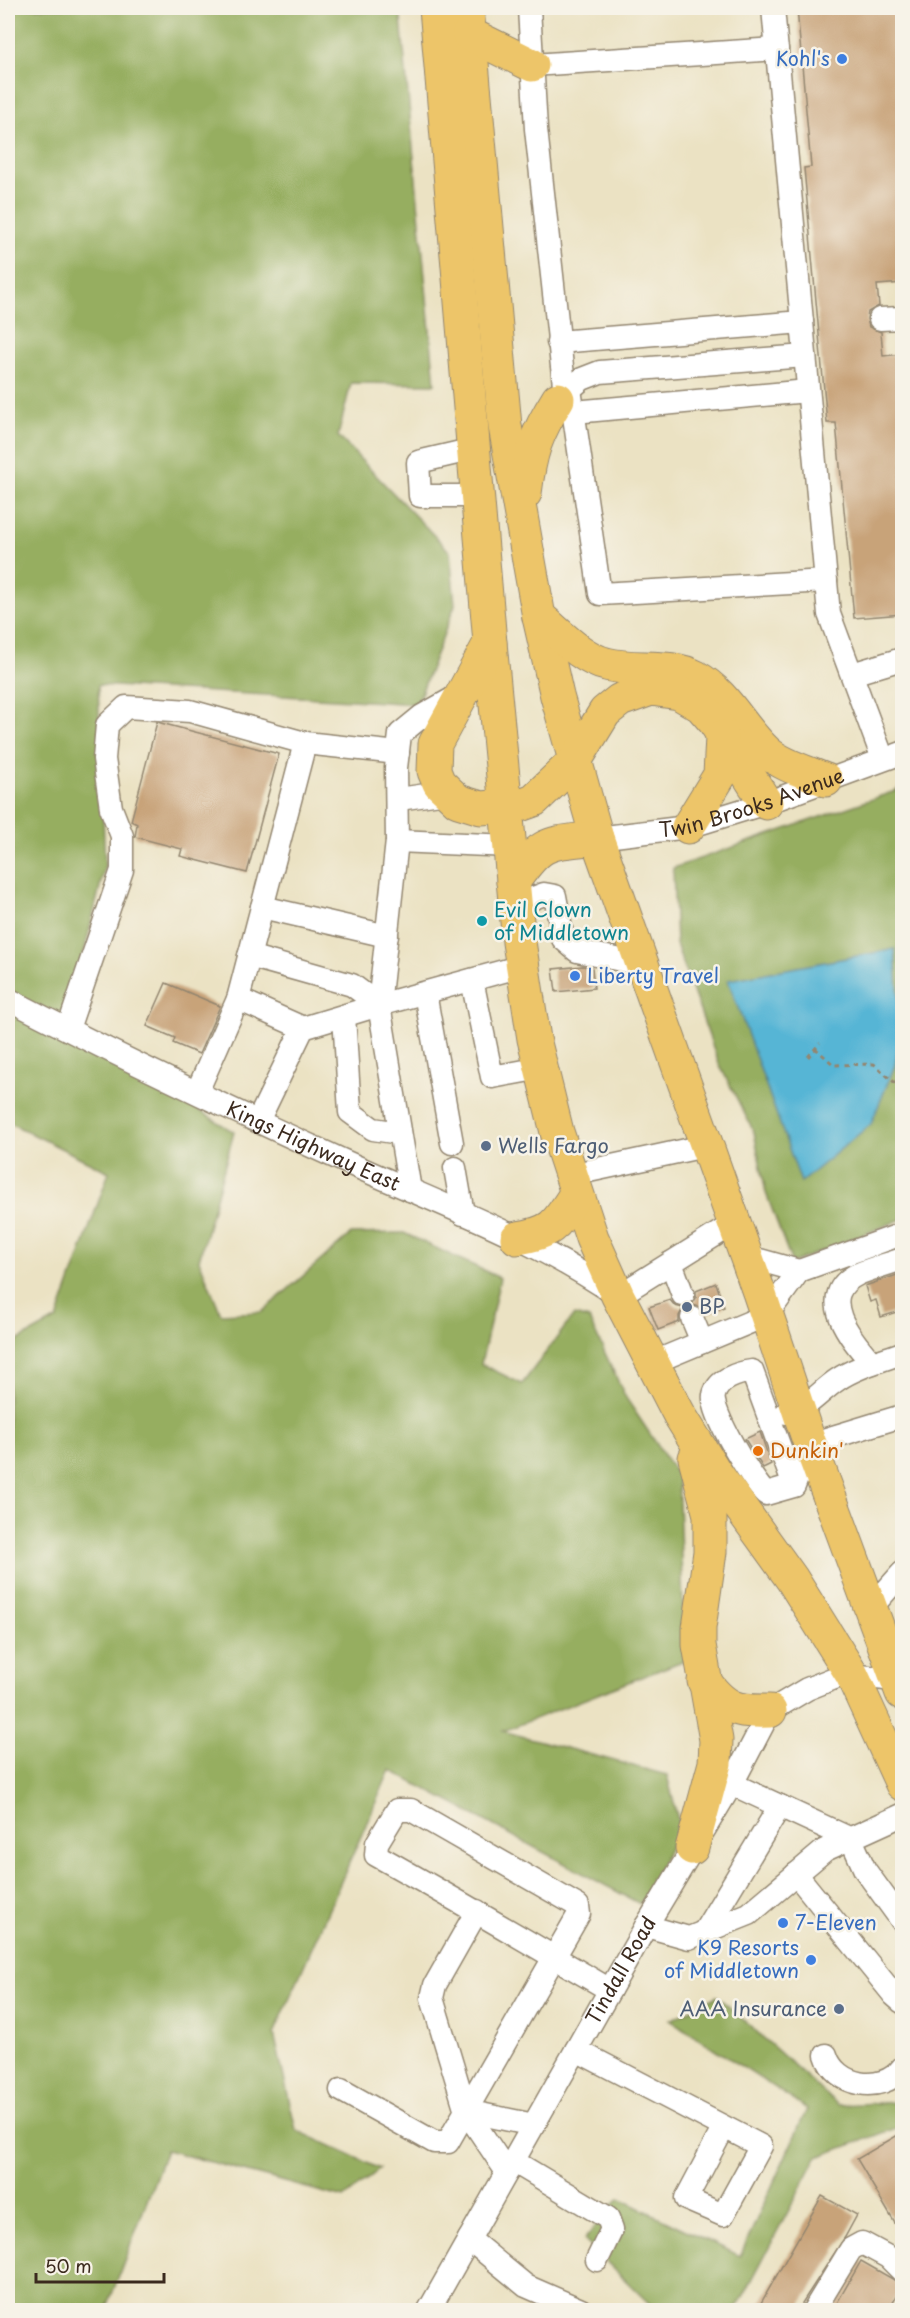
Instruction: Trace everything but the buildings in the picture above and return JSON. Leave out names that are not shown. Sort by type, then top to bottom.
[{"type":"highway","points":[[436,8],[490,643],[522,966],[541,1068],[573,1185],[618,1296],[679,1414],[702,1477],[710,1515],[710,1552],[699,1628],[704,1681],[716,1740],[715,1762],[692,1848]]},
{"type":"highway","points":[[468,21],[532,65]]},
{"type":"highway","points":[[468,21],[505,426],[539,617],[575,761],[597,838],[766,1315],[784,1413],[810,1444],[874,1619],[901,1676]]},
{"type":"highway","points":[[521,522],[529,460],[538,431],[567,399]]},
{"type":"highway","points":[[539,617],[592,660],[618,667],[673,670],[693,675],[724,700],[766,751],[778,760],[826,780]]},
{"type":"highway","points":[[490,643],[444,724],[433,755],[434,771],[447,792],[471,807],[520,805],[534,800],[575,761],[605,712],[620,700],[651,689],[665,689],[691,699],[714,721],[722,737],[766,803]]},
{"type":"highway","points":[[688,827],[720,775],[722,737]]},
{"type":"highway","points":[[514,893],[534,853],[552,843],[597,838]]},
{"type":"highway","points":[[517,1238],[534,1235],[555,1226],[573,1185]]},
{"type":"highway","points":[[679,1414],[724,1458],[792,1579],[852,1675],[903,1784]]},
{"type":"highway","points":[[704,1681],[717,1698],[736,1711],[770,1711]]},
{"type":"street","points":[[529,8],[536,129],[558,342],[600,594],[826,581]]},
{"type":"street","points":[[773,8],[830,614],[852,674],[893,756]]},
{"type":"street","points":[[532,65],[777,49]]},
{"type":"street","points":[[880,319],[903,318]]},
{"type":"street","points":[[558,342],[801,322]]},
{"type":"street","points":[[567,399],[582,379],[600,372],[805,356]]},
{"type":"street","points":[[567,399],[808,391]]},
{"type":"street","points":[[474,449],[418,462],[420,496],[478,496]]},
{"type":"street","points":[[852,674],[903,659]]},
{"type":"street","points":[[410,1190],[378,1005],[397,841],[398,753],[400,734],[422,716],[461,694]]},
{"type":"street","points":[[68,1029],[122,870],[122,836],[111,808],[104,759],[107,725],[126,707],[190,711],[305,743],[398,753]]},
{"type":"street","points":[[196,1092],[238,999],[305,743]]},
{"type":"street","name":"Twin Brooks Avenue","points":[[597,838],[688,827],[766,803],[893,756]]},
{"type":"street","points":[[399,799],[447,792]]},
{"type":"street","points":[[397,841],[510,846]]},
{"type":"street","points":[[514,893],[555,896],[563,939],[577,951],[641,964]]},
{"type":"street","points":[[262,907],[387,936]]},
{"type":"street","points":[[249,956],[352,985],[378,1005]]},
{"type":"street","points":[[238,999],[303,1028],[522,966]]},
{"type":"street","points":[[472,980],[492,1077],[541,1068]]},
{"type":"street","points":[[425,993],[452,1143]]},
{"type":"street","name":"Kings Highway East","points":[[8,999],[196,1092],[517,1238],[567,1263],[618,1296]]},
{"type":"street","points":[[344,1016],[350,1112],[373,1129],[399,1124]]},
{"type":"street","points":[[258,1121],[303,1028]]},
{"type":"street","points":[[573,1185],[705,1146]]},
{"type":"street","points":[[455,1168],[464,1214]]},
{"type":"street","points":[[618,1296],[733,1224]]},
{"type":"street","points":[[652,1363],[766,1315],[799,1271],[903,1234]]},
{"type":"street","points":[[745,1256],[799,1271]]},
{"type":"street","points":[[872,1363],[843,1328],[838,1301],[844,1287],[857,1275],[903,1259]]},
{"type":"street","points":[[670,1263],[683,1295]]},
{"type":"street","points":[[692,1318],[702,1342]]},
{"type":"street","points":[[784,1413],[837,1380],[872,1363],[903,1353]]},
{"type":"street","points":[[752,1371],[784,1413],[794,1486],[766,1494],[724,1458],[714,1394],[721,1384],[738,1373],[752,1371]]},
{"type":"street","points":[[794,1486],[810,1444],[903,1416]]},
{"type":"street","points":[[874,1619],[902,1576]]},
{"type":"street","points":[[770,1711],[817,1684],[852,1675],[901,1676]]},
{"type":"street","name":"Tindall Road","points":[[429,2310],[646,1926],[732,1784],[770,1711]]},
{"type":"street","points":[[732,1784],[851,1839],[865,1869],[903,1920]]},
{"type":"street","points":[[704,1932],[780,1806]]},
{"type":"street","points":[[341,2090],[435,2142],[448,2142],[553,1956],[579,1914],[578,1906],[411,1810],[397,1810],[377,1843],[376,1855],[477,1911],[553,1956],[610,1990]]},
{"type":"street","points":[[646,1926],[689,1938],[749,1914],[825,1850],[903,1815]]},
{"type":"street","points":[[796,1874],[894,1995],[903,2002]]},
{"type":"street","points":[[477,1911],[435,1985],[432,1998],[466,2111],[510,2166],[608,2218],[612,2229],[597,2260]]},
{"type":"street","points":[[576,2050],[724,2127]]},
{"type":"street","points":[[826,2055],[836,2072],[868,2085],[881,2085],[903,2068]]},
{"type":"street","points":[[466,2111],[534,2125]]},
{"type":"street","points":[[469,2239],[526,2286],[581,2310]]},
{"type":"street","points":[[814,2310],[851,2249],[862,2243],[888,2257],[903,2271]]},
{"type":"path","points":[[808,1056],[820,1043]]},
{"type":"path","points":[[815,1048],[834,1065],[874,1064],[903,1089]]},
{"type":"green space","points":[[8,8],[400,8],[435,384],[351,383],[338,436],[450,552],[455,605],[417,704],[98,685],[105,866],[66,1027],[234,1132],[199,1260],[221,1314],[262,1312],[351,1234],[404,1233],[500,1278],[481,1364],[522,1384],[574,1315],[589,1319],[626,1398],[678,1476],[685,1660],[503,1731],[667,1775],[680,1828],[640,1904],[390,1770],[274,2034],[296,2130],[380,2169],[344,2198],[166,2150],[106,2310],[8,2310],[8,1346],[57,1319],[109,1172],[8,1122]]},
{"type":"green space","points":[[902,786],[902,1219],[792,1263],[766,1193],[754,1132],[719,1064],[676,944],[673,868],[898,790]]},
{"type":"green space","points":[[717,1996],[838,2105],[902,2102],[902,2126],[817,2157],[736,2310],[656,2310],[584,2240],[619,2198],[740,2256],[807,2109],[670,2020]]},
{"type":"water","points":[[895,949],[901,1031],[895,1065],[871,1124],[801,1182],[728,980]]},
{"type":"place","name":"Kohl's","points":[[842,59]]},
{"type":"place","name":"Evil Clown of Middletown","points":[[482,921]]},
{"type":"place","name":"Liberty Travel","points":[[575,976]]},
{"type":"place","name":"Wells Fargo","points":[[486,1146]]},
{"type":"place","name":"BP","points":[[687,1307]]},
{"type":"place","name":"Dunkin'","points":[[758,1451]]},
{"type":"place","name":"7-Eleven","points":[[783,1923]]},
{"type":"place","name":"K9 Resorts of Middletown","points":[[811,1960]]},
{"type":"place","name":"AAA Insurance","points":[[839,2009]]}]
